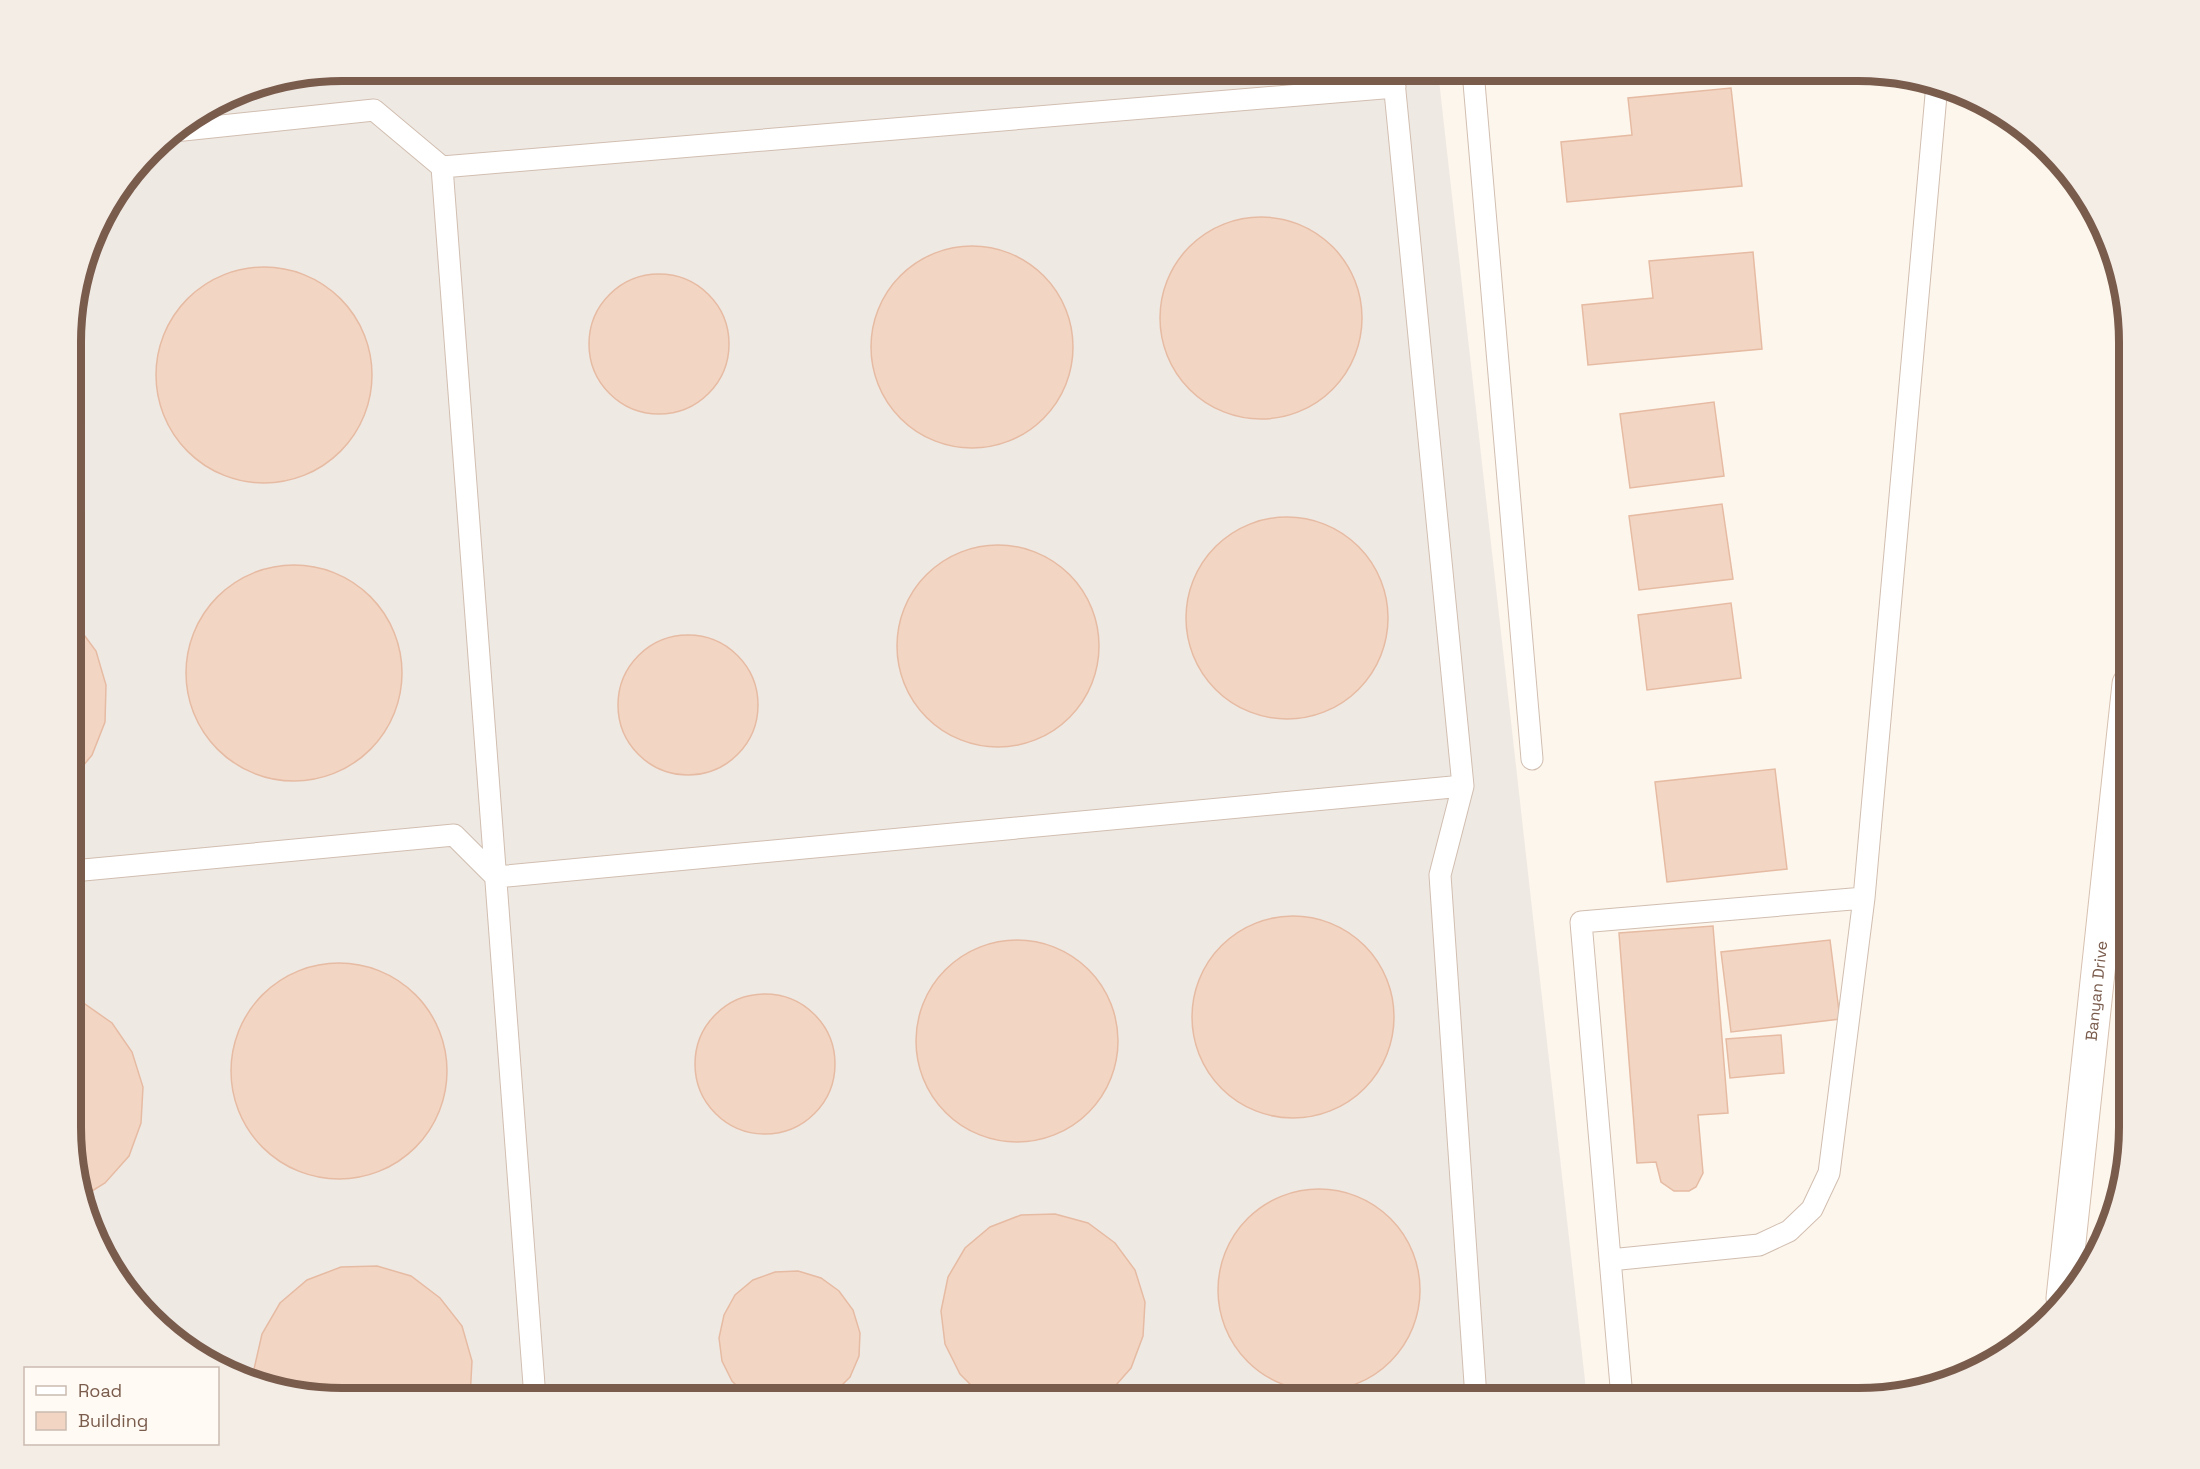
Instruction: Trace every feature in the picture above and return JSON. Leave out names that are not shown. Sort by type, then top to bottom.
[{"type":"street","name":"Banyan Drive","points":[[2063,1288],[2119,776]]},
{"type":"lane","points":[[191,129],[374,110],[442,167],[1372,81]]},
{"type":"lane","points":[[1394,81],[1463,786],[1440,875],[1475,1388]]},
{"type":"lane","points":[[1474,81],[1532,759]]},
{"type":"lane","points":[[1610,1260],[1759,1245],[1789,1231],[1812,1209],[1829,1173],[1864,898],[1936,93]]},
{"type":"lane","points":[[442,167],[534,1388]]},
{"type":"lane","points":[[496,877],[1463,786]]},
{"type":"lane","points":[[81,870],[454,835],[496,877]]},
{"type":"lane","points":[[1621,1388],[1581,922],[1864,898]]},
{"type":"shaded area","points":[[342,81],[1439,81],[1586,1388],[342,1388],[308,1386],[258,1374],[212,1353],[183,1334],[146,1299],[125,1272],[101,1227],[90,1194],[83,1161],[81,1127],[81,342],[86,291],[101,242],[116,212],[135,183],[170,146],[197,125],[242,101],[291,86]]},
{"type":"building","points":[[614,81],[651,81],[637,84]]},
{"type":"building","points":[[1731,88],[1742,186],[1567,202],[1561,142],[1632,135],[1628,98]]},
{"type":"building","points":[[1251,217],[1271,217],[1300,224],[1333,246],[1355,279],[1362,318],[1355,357],[1333,390],[1300,412],[1271,419],[1251,419],[1222,412],[1189,390],[1167,357],[1160,328],[1160,308],[1167,279],[1189,246],[1222,224]]},
{"type":"building","points":[[962,246],[982,246],[1011,253],[1044,275],[1066,308],[1073,347],[1066,386],[1044,419],[1011,441],[982,448],[962,448],[933,441],[900,419],[878,386],[871,357],[871,337],[878,308],[900,275],[933,253]]},
{"type":"building","points":[[1753,252],[1762,349],[1588,365],[1582,305],[1653,298],[1649,261]]},
{"type":"building","points":[[253,267],[275,267],[295,271],[315,280],[333,291],[348,306],[368,344],[372,386],[364,416],[348,444],[333,459],[295,479],[275,483],[253,483],[233,479],[213,470],[195,459],[180,444],[160,406],[156,386],[156,364],[160,344],[169,324],[180,306],[195,291],[233,271]]},
{"type":"building","points":[[659,274],[686,279],[708,295],[724,317],[729,344],[724,371],[708,393],[686,409],[659,414],[632,409],[610,393],[594,371],[589,344],[594,317],[610,295],[632,279]]},
{"type":"building","points":[[1714,402],[1724,476],[1630,488],[1620,414]]},
{"type":"building","points":[[1722,504],[1733,579],[1639,590],[1629,516]]},
{"type":"building","points":[[1277,517],[1297,517],[1316,521],[1335,529],[1365,554],[1376,570],[1384,589],[1388,618],[1384,647],[1376,666],[1351,696],[1335,707],[1316,715],[1297,719],[1277,719],[1258,715],[1239,707],[1209,682],[1198,666],[1190,647],[1186,628],[1186,608],[1190,589],[1198,570],[1223,540],[1239,529],[1258,521]]},
{"type":"building","points":[[988,545],[1008,545],[1037,552],[1070,574],[1092,607],[1099,646],[1092,685],[1070,718],[1037,740],[1008,747],[988,747],[959,740],[926,718],[904,685],[897,656],[897,636],[904,607],[926,574],[959,552]]},
{"type":"building","points":[[305,565],[345,578],[363,589],[378,604],[394,632],[402,662],[402,684],[394,714],[378,742],[363,757],[335,773],[315,779],[283,781],[243,768],[225,757],[210,742],[194,714],[188,694],[186,662],[199,622],[210,604],[225,589],[253,573],[273,567]]},
{"type":"building","points":[[1731,603],[1741,678],[1647,690],[1638,615]]},
{"type":"building","points":[[81,631],[96,651],[106,685],[105,722],[92,755],[81,768]]},
{"type":"building","points":[[688,635],[715,640],[737,656],[753,678],[758,705],[753,732],[737,754],[715,770],[688,775],[661,770],[639,754],[623,732],[618,705],[623,678],[639,656],[661,640]]},
{"type":"building","points":[[1775,769],[1787,869],[1667,882],[1655,782]]},
{"type":"building","points":[[1283,916],[1303,916],[1332,923],[1365,945],[1387,978],[1394,1017],[1387,1056],[1365,1089],[1332,1111],[1303,1118],[1283,1118],[1254,1111],[1221,1089],[1199,1056],[1192,1027],[1192,1007],[1199,978],[1221,945],[1254,923]]},
{"type":"building","points":[[1713,926],[1728,1113],[1698,1115],[1703,1173],[1696,1187],[1689,1191],[1674,1191],[1661,1182],[1656,1162],[1637,1163],[1619,933]]},
{"type":"building","points":[[1007,940],[1027,940],[1056,947],[1089,969],[1111,1002],[1118,1041],[1111,1080],[1089,1113],[1056,1135],[1027,1142],[1007,1142],[978,1135],[945,1113],[923,1080],[916,1051],[916,1031],[923,1002],[945,969],[978,947]]},
{"type":"building","points":[[1830,940],[1840,1019],[1731,1032],[1721,952]]},
{"type":"building","points":[[350,963],[390,976],[408,987],[423,1002],[439,1030],[447,1060],[447,1082],[439,1112],[423,1140],[408,1155],[380,1171],[360,1177],[328,1179],[288,1166],[270,1155],[255,1140],[239,1112],[233,1092],[231,1060],[244,1020],[255,1002],[270,987],[298,971],[318,965]]},
{"type":"building","points":[[765,994],[792,999],[814,1015],[830,1037],[835,1064],[830,1091],[814,1113],[792,1129],[765,1134],[738,1129],[716,1113],[700,1091],[695,1064],[700,1037],[716,1015],[738,999]]},
{"type":"building","points":[[81,1002],[112,1023],[132,1052],[143,1087],[141,1123],[129,1156],[105,1183],[90,1193],[83,1161]]},
{"type":"building","points":[[1781,1035],[1784,1073],[1730,1078],[1726,1039]]},
{"type":"building","points":[[1309,1189],[1329,1189],[1348,1193],[1367,1201],[1391,1218],[1408,1242],[1416,1261],[1420,1280],[1420,1300],[1416,1319],[1403,1346],[1391,1362],[1375,1374],[1344,1388],[1294,1388],[1263,1374],[1247,1362],[1230,1338],[1222,1319],[1218,1300],[1218,1280],[1222,1261],[1230,1242],[1247,1218],[1271,1201],[1290,1193]]},
{"type":"building","points":[[1055,1214],[1088,1223],[1115,1243],[1135,1270],[1145,1302],[1143,1336],[1131,1368],[1113,1388],[974,1388],[960,1374],[945,1344],[941,1311],[948,1277],[965,1248],[990,1227],[1021,1215]]},
{"type":"building","points":[[377,1266],[411,1276],[440,1298],[462,1326],[472,1361],[471,1388],[308,1386],[254,1373],[262,1334],[280,1303],[307,1280],[341,1267]]},
{"type":"building","points":[[798,1271],[821,1278],[839,1291],[853,1310],[860,1333],[859,1356],[850,1377],[839,1388],[739,1388],[732,1381],[722,1361],[719,1338],[724,1315],[735,1295],[753,1280],[775,1272]]}]
